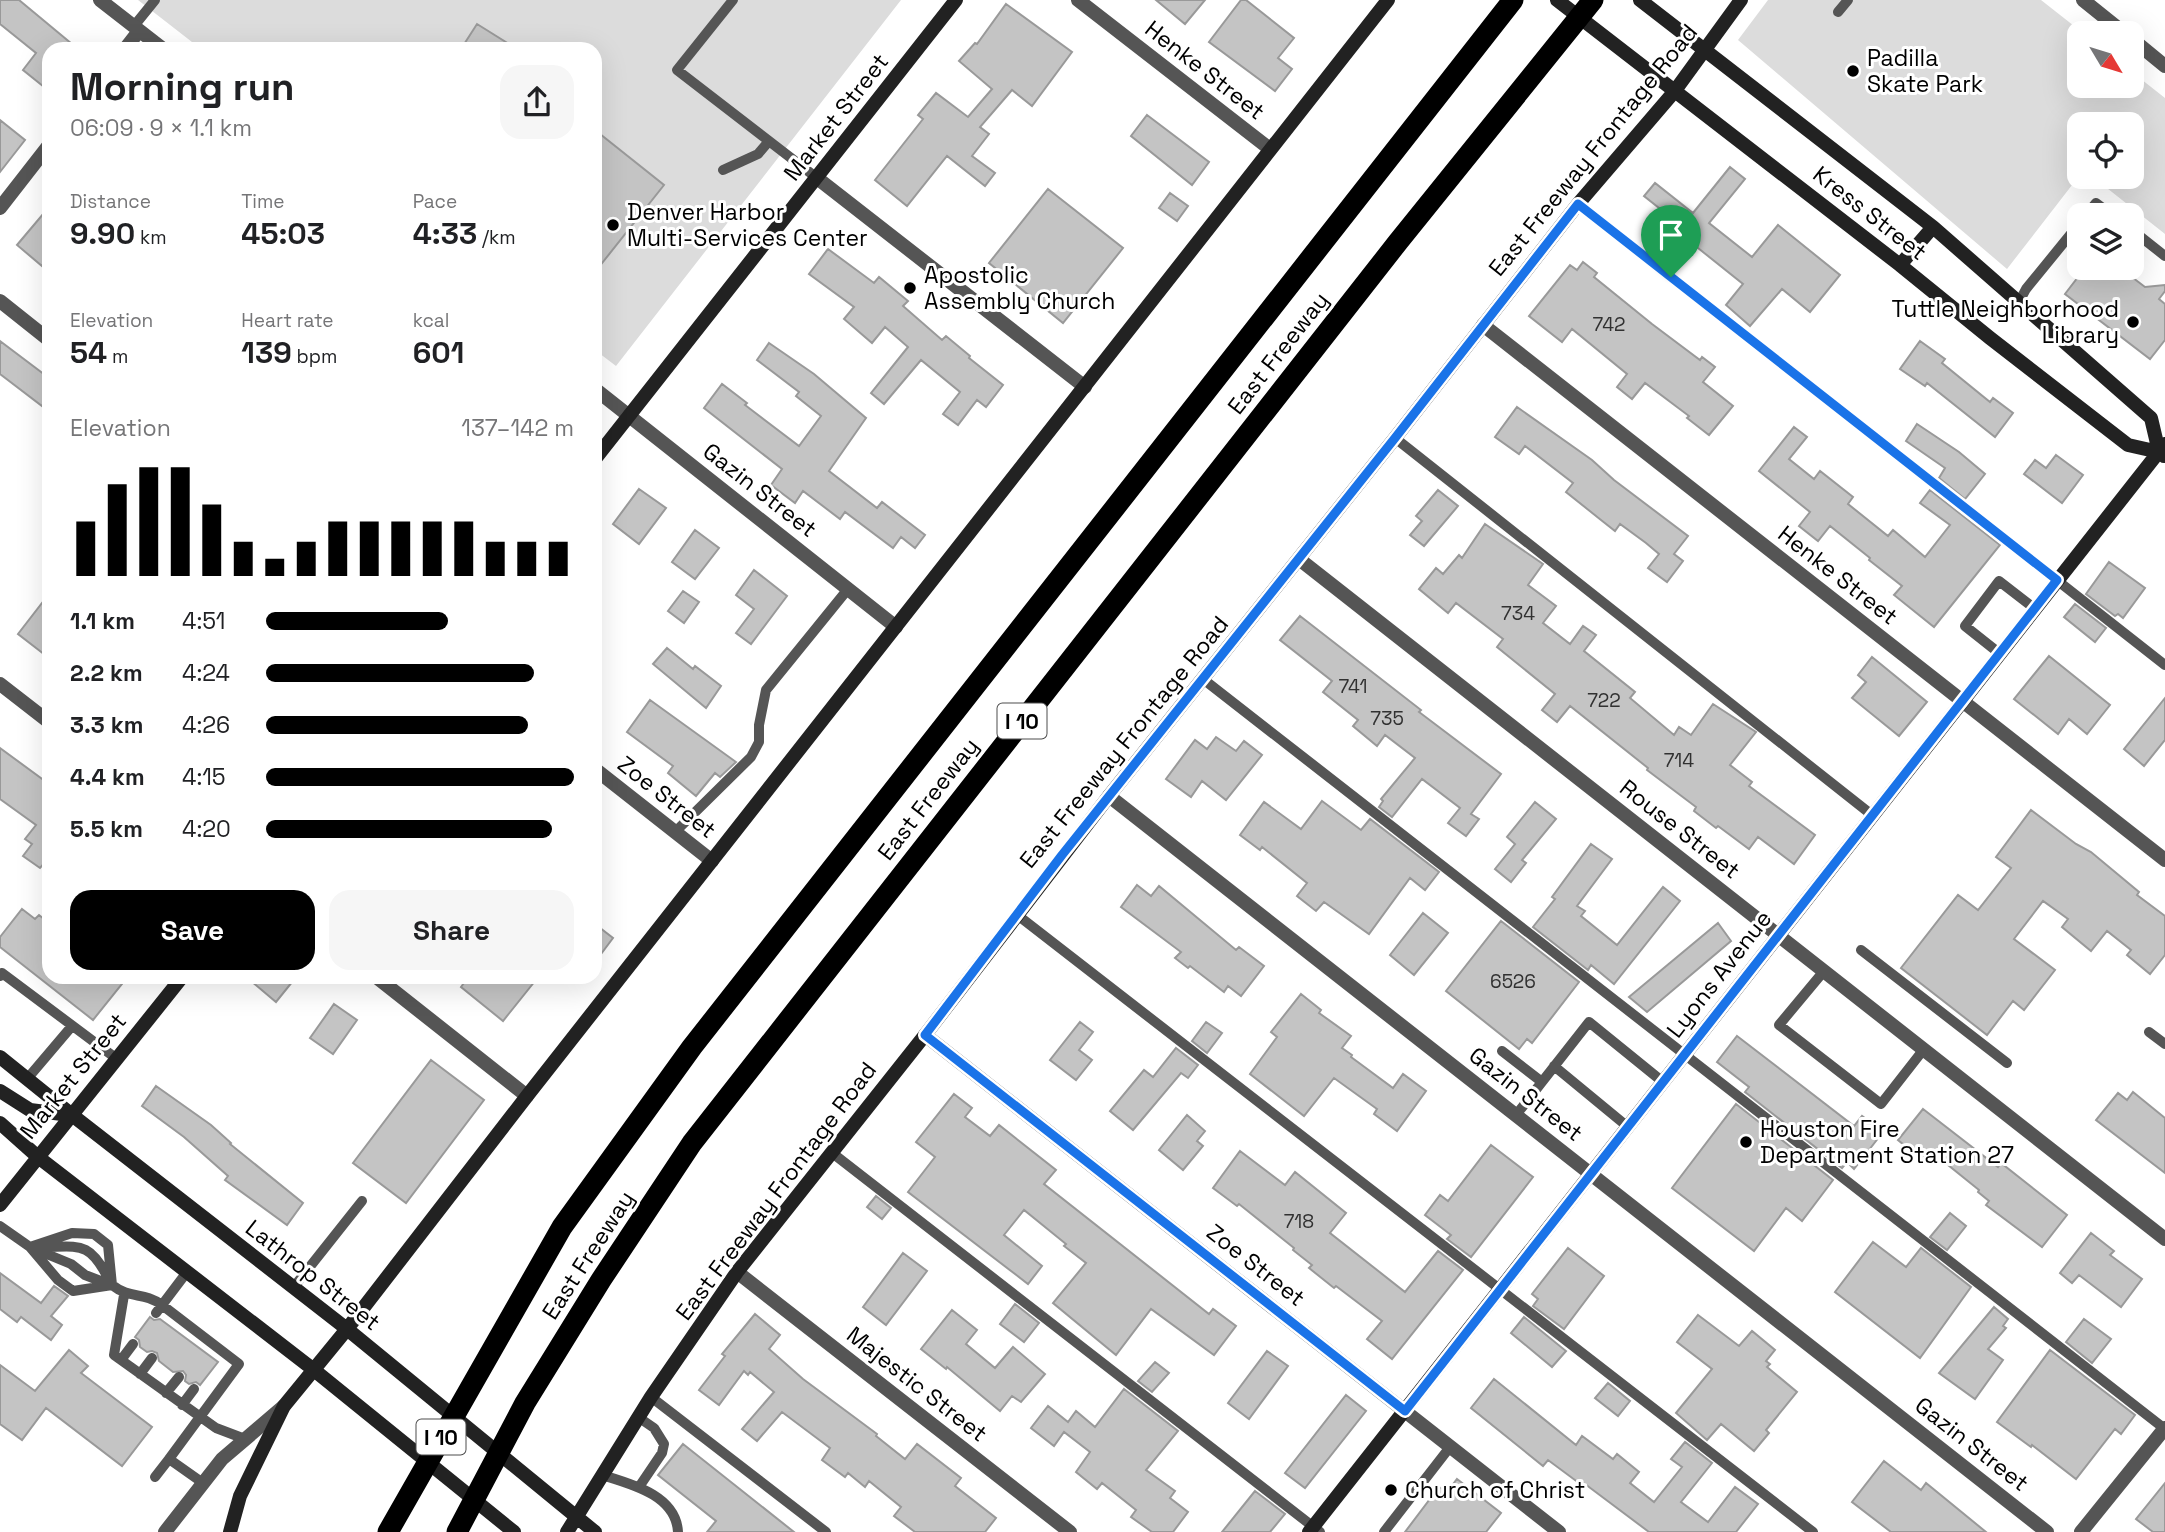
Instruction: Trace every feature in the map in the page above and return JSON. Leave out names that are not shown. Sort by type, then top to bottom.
[{"type":"highway","name":"East Freeway","points":[[388,1532],[562,1227],[692,1047],[1513,0]]},
{"type":"highway","name":"East Freeway","points":[[457,1532],[524,1403],[692,1143],[1398,242],[1593,0]]},
{"type":"street","points":[[100,0],[154,42]]},
{"type":"street","name":"Market Street","points":[[602,450],[956,0]]},
{"type":"street","name":"Henke Street","points":[[1078,0],[1270,149]]},
{"type":"street","points":[[165,1532],[222,1460],[284,1406],[347,1329],[1388,0]]},
{"type":"street","name":"Kress Street","points":[[1557,0],[2128,445],[2163,451],[2151,418],[1933,227],[1640,0]]},
{"type":"street","name":"East Freeway Frontage Road","points":[[567,1532],[651,1397],[737,1272],[925,1035],[1016,914],[1578,204],[1674,92],[1741,0]]},
{"type":"street","points":[[2083,0],[2109,21]]},
{"type":"street","points":[[129,42],[137,29]]},
{"type":"street","points":[[2144,49],[2165,66]]},
{"type":"street","points":[[0,208],[42,154]]},
{"type":"street","points":[[817,178],[1084,387]]},
{"type":"street","points":[[1900,265],[1933,227]]},
{"type":"street","points":[[0,301],[42,334]]},
{"type":"street","name":"Henke Street","points":[[1483,325],[2165,860]]},
{"type":"street","name":"Gazin Street","points":[[602,395],[896,627]]},
{"type":"street","name":"Lyons Avenue","points":[[1314,1530],[1777,934],[2034,608],[2163,451]]},
{"type":"street","name":"Rouse Street","points":[[1299,559],[2165,1239]]},
{"type":"street","points":[[0,684],[42,717]]},
{"type":"street","name":"Zoe Street","points":[[602,775],[712,861]]},
{"type":"street","name":"Gazin Street","points":[[1109,796],[2047,1532]]},
{"type":"street","name":"Market Street","points":[[0,1205],[177,984]]},
{"type":"street","points":[[385,984],[527,1096]]},
{"type":"street","name":"Zoe Street","points":[[925,1035],[1559,1532]]},
{"type":"street","name":"Lathrop Street","points":[[0,1056],[347,1329],[595,1532]]},
{"type":"street","points":[[0,1091],[30,1110],[72,1115]]},
{"type":"street","points":[[0,1123],[38,1157],[314,1370],[514,1532]]},
{"type":"street","name":"Majestic Street","points":[[737,1272],[1070,1532]]},
{"type":"street","points":[[230,1532],[240,1496],[284,1406]]},
{"type":"street","points":[[2081,1532],[2165,1428]]},
{"type":"lane","points":[[137,29],[155,0]]},
{"type":"lane","points":[[733,0],[677,70],[817,178]]},
{"type":"lane","points":[[1838,12],[1848,0]]},
{"type":"lane","points":[[723,170],[758,154],[769,141]]},
{"type":"lane","points":[[1578,204],[2165,665]]},
{"type":"lane","points":[[2019,302],[2026,289],[2067,239]]},
{"type":"lane","points":[[2144,239],[2165,256]]},
{"type":"lane","points":[[1395,438],[1872,815]]},
{"type":"lane","points":[[1999,653],[1965,626],[1999,581],[2034,608]]},
{"type":"lane","points":[[675,832],[751,757],[759,742],[759,725],[766,690],[848,589]]},
{"type":"lane","points":[[1203,679],[2165,1428]]},
{"type":"lane","points":[[1016,914],[1814,1532]]},
{"type":"lane","points":[[1861,950],[2007,1063]]},
{"type":"lane","points":[[1824,971],[1779,1025],[1881,1104],[1924,1049]]},
{"type":"lane","points":[[1,975],[117,1059]]},
{"type":"lane","points":[[1516,1115],[1590,1022],[1663,1082]]},
{"type":"lane","points":[[27,1079],[72,1026]]},
{"type":"lane","points":[[2149,1032],[2165,1044]]},
{"type":"lane","points":[[1502,1051],[1542,1082]]},
{"type":"lane","points":[[1555,1066],[1628,1127]]},
{"type":"lane","points":[[831,1152],[1314,1530]]},
{"type":"lane","points":[[293,1288],[362,1201]]},
{"type":"lane","points":[[0,1226],[30,1247],[71,1264],[85,1275],[112,1286],[124,1295],[149,1296],[159,1309],[219,1355],[239,1364],[155,1477]]},
{"type":"lane","points":[[30,1247],[72,1233],[94,1234],[108,1245],[112,1286]]},
{"type":"lane","points":[[30,1247],[84,1247],[98,1258],[112,1286]]},
{"type":"lane","points":[[30,1247],[58,1280],[73,1291],[112,1286]]},
{"type":"lane","points":[[159,1309],[187,1272]]},
{"type":"lane","points":[[124,1295],[114,1355],[216,1428],[245,1439]]},
{"type":"lane","points":[[121,1360],[133,1343]]},
{"type":"lane","points":[[140,1374],[152,1358]]},
{"type":"lane","points":[[166,1394],[179,1377]]},
{"type":"lane","points":[[182,1405],[194,1389]]},
{"type":"lane","points":[[651,1397],[825,1532]]},
{"type":"lane","points":[[638,1418],[654,1428],[664,1444],[662,1453],[639,1487]]},
{"type":"lane","points":[[1384,1532],[1450,1447]]},
{"type":"lane","points":[[169,1459],[203,1483]]},
{"type":"lane","points":[[602,1475],[654,1495],[671,1511],[678,1532]]},
{"type":"shaded area","points":[[138,0],[901,0],[616,366],[602,355],[602,42],[192,42]]},
{"type":"shaded area","points":[[1768,0],[2041,0],[2068,21],[2067,98],[2144,98],[2144,81],[2165,98],[2165,234],[2144,217],[2144,203],[2126,203],[2108,189],[2144,189],[2144,112],[2067,112],[2069,189],[2007,269],[1738,40]]},
{"type":"building","points":[[0,0],[19,0],[70,42],[42,42],[42,85],[23,70],[36,53],[0,24]]},
{"type":"building","points":[[1156,0],[1205,0],[1185,24]]},
{"type":"building","points":[[1241,0],[1246,0],[1294,38],[1278,58],[1292,69],[1275,91],[1209,42]]},
{"type":"building","points":[[1006,4],[1072,52],[1032,106],[1012,90],[980,127],[989,134],[972,156],[995,173],[985,186],[947,156],[907,206],[875,180],[923,119],[918,115],[936,93],[968,117],[992,89],[959,61],[975,43],[977,44]]},
{"type":"building","points":[[477,24],[506,42],[465,42]]},
{"type":"building","points":[[1147,115],[1209,162],[1192,185],[1131,136]]},
{"type":"building","points":[[0,120],[25,140],[0,172]]},
{"type":"building","name":"Denver Harbor Multi-Services Center","points":[[602,136],[664,185],[602,263]]},
{"type":"building","points":[[1730,167],[1745,179],[1709,223],[1752,257],[1778,225],[1840,275],[1810,312],[1782,289],[1750,326],[1726,305],[1743,284],[1678,232],[1683,227],[1644,196],[1655,183],[1693,213]]},
{"type":"building","points":[[1048,189],[1123,248],[1063,323],[989,263]]},
{"type":"building","points":[[1170,193],[1188,206],[1177,221],[1159,208]]},
{"type":"building","points":[[42,215],[42,266],[17,245]]},
{"type":"building","points":[[828,249],[874,283],[879,277],[908,301],[903,306],[942,340],[946,336],[1003,385],[986,407],[977,400],[958,425],[943,414],[960,392],[921,360],[884,404],[871,393],[908,347],[885,327],[872,343],[844,319],[854,307],[809,274]]},
{"type":"building","points":[[1583,262],[1597,273],[1594,277],[1652,324],[1700,360],[1702,357],[1715,367],[1703,382],[1733,406],[1709,435],[1687,418],[1689,416],[1645,383],[1632,399],[1617,387],[1627,374],[1572,329],[1562,342],[1529,316],[1570,265],[1577,270]]},
{"type":"building","name":"Tuttle Neighborhood Library","points":[[2076,280],[2136,280],[2145,287],[2165,285],[2165,291],[2159,299],[2165,304],[2165,340],[2150,359],[2065,294]]},
{"type":"building","points":[[0,341],[42,373],[42,406],[0,374]]},
{"type":"building","points":[[1920,341],[1945,359],[1942,363],[1990,402],[1993,398],[2013,413],[1995,437],[1927,383],[1925,386],[1900,369]]},
{"type":"building","points":[[769,343],[814,374],[866,418],[829,471],[877,508],[882,502],[925,535],[915,548],[901,537],[893,548],[845,512],[840,519],[803,491],[795,503],[771,485],[782,469],[704,408],[722,384],[799,446],[821,416],[796,396],[799,392],[757,360]]},
{"type":"building","points":[[1517,407],[1592,460],[1688,536],[1674,554],[1683,561],[1667,582],[1648,568],[1659,554],[1646,543],[1620,524],[1615,531],[1566,492],[1573,483],[1525,446],[1519,454],[1495,437]]},
{"type":"building","points":[[1917,424],[1959,452],[1985,474],[1965,499],[1939,478],[1945,468],[1906,441]]},
{"type":"building","points":[[1794,427],[1807,437],[1789,459],[1814,479],[1820,471],[1853,497],[1848,504],[1888,536],[1893,530],[1925,557],[1950,525],[1920,503],[1930,490],[2000,545],[1934,627],[1894,595],[1902,586],[1830,526],[1818,541],[1799,526],[1810,512],[1759,471]]},
{"type":"building","points":[[2056,455],[2083,475],[2062,503],[2024,474],[2035,460],[2046,468]]},
{"type":"building","points":[[639,489],[666,508],[639,544],[613,524]]},
{"type":"building","points":[[1438,490],[1458,506],[1424,546],[1410,535],[1422,521],[1416,516]]},
{"type":"building","points":[[1485,524],[1543,564],[1528,585],[1556,606],[1543,623],[1570,644],[1583,626],[1596,635],[1584,651],[1635,692],[1630,698],[1674,735],[1679,727],[1691,735],[1713,704],[1756,732],[1730,765],[1752,782],[1749,786],[1815,835],[1794,864],[1758,837],[1749,849],[1718,826],[1716,828],[1694,811],[1696,807],[1570,706],[1557,722],[1542,710],[1555,694],[1497,647],[1503,639],[1456,603],[1448,613],[1419,589],[1436,568],[1443,574],[1459,555],[1462,558]]},
{"type":"building","points":[[695,530],[719,548],[695,579],[672,562]]},
{"type":"building","points":[[2109,562],[2145,588],[2123,618],[2118,614],[2115,616],[2086,594]]},
{"type":"building","points":[[754,570],[787,596],[751,644],[736,633],[754,609],[736,595]]},
{"type":"building","points":[[683,591],[699,602],[684,623],[668,611]]},
{"type":"building","points":[[42,603],[42,653],[18,634]]},
{"type":"building","points":[[2075,604],[2106,628],[2095,642],[2064,617]]},
{"type":"building","points":[[1300,616],[1501,774],[1471,814],[1479,819],[1466,836],[1448,823],[1460,808],[1422,779],[1392,817],[1379,807],[1383,801],[1381,799],[1415,758],[1385,735],[1377,746],[1353,726],[1358,720],[1323,692],[1332,681],[1280,640]]},
{"type":"building","points":[[667,648],[693,669],[695,666],[721,686],[706,708],[653,664]]},
{"type":"building","points":[[2049,656],[2110,705],[2087,734],[2069,719],[2058,734],[2014,699]]},
{"type":"building","points":[[1872,657],[1927,702],[1899,736],[1852,698],[1866,682],[1858,675]]},
{"type":"building","points":[[2165,698],[2165,740],[2144,766],[2124,749]]},
{"type":"building","points":[[650,700],[736,762],[720,777],[715,773],[696,796],[668,773],[673,766],[627,732]]},
{"type":"building","points":[[1216,737],[1236,751],[1244,741],[1262,755],[1226,800],[1202,781],[1191,797],[1166,779],[1195,740],[1207,749]]},
{"type":"building","points":[[0,748],[42,779],[40,868],[23,856],[32,844],[25,839],[36,825],[0,799]]},
{"type":"building","points":[[1322,801],[1361,830],[1370,819],[1439,872],[1425,890],[1410,878],[1369,934],[1324,902],[1316,911],[1297,896],[1307,883],[1262,847],[1260,850],[1240,835],[1264,802],[1301,829]]},
{"type":"building","points":[[1535,802],[1556,819],[1522,860],[1526,863],[1511,882],[1495,869],[1515,844],[1507,837]]},
{"type":"building","points":[[2031,810],[2091,852],[2139,892],[2137,895],[2165,916],[2165,955],[2150,974],[2127,955],[2131,950],[2107,931],[2091,951],[2062,927],[2068,919],[2043,901],[2014,939],[2055,970],[2024,1010],[2013,1001],[1987,1035],[1901,968],[1958,895],[1978,910],[2011,868],[1996,857]]},
{"type":"building","points":[[1591,844],[1612,859],[1577,906],[1585,911],[1581,916],[1617,945],[1663,887],[1680,901],[1614,984],[1591,965],[1588,970],[1533,927]]},
{"type":"building","points":[[1137,885],[1151,896],[1159,886],[1236,950],[1239,947],[1264,966],[1241,996],[1228,986],[1224,992],[1190,966],[1188,968],[1175,958],[1181,952],[1121,907]]},
{"type":"building","points":[[22,909],[35,919],[39,915],[42,917],[42,980],[0,947],[0,937]]},
{"type":"building","points":[[1423,913],[1448,933],[1414,975],[1390,955]]},
{"type":"building","points":[[1501,921],[1579,982],[1532,1043],[1527,1039],[1519,1049],[1446,991]]},
{"type":"building","points":[[1718,923],[1731,941],[1647,1012],[1629,997]]},
{"type":"building","points":[[602,929],[613,938],[602,953]]},
{"type":"building","points":[[47,984],[122,984],[93,1020]]},
{"type":"building","points":[[255,984],[291,984],[276,1002]]},
{"type":"building","points":[[463,984],[533,984],[503,1021],[461,987]]},
{"type":"building","points":[[1301,994],[1321,1010],[1319,1013],[1351,1036],[1342,1048],[1352,1055],[1351,1057],[1393,1088],[1403,1074],[1426,1091],[1397,1131],[1374,1114],[1377,1109],[1334,1078],[1304,1116],[1250,1074],[1277,1037],[1271,1032]]},
{"type":"building","points":[[334,1004],[357,1020],[333,1054],[310,1038]]},
{"type":"building","points":[[1080,1022],[1093,1032],[1079,1050],[1092,1060],[1076,1080],[1050,1060]]},
{"type":"building","points":[[1206,1022],[1222,1033],[1207,1053],[1192,1041]]},
{"type":"building","points":[[1737,1036],[1854,1126],[1862,1116],[1883,1132],[1854,1169],[1847,1162],[1842,1168],[1745,1092],[1749,1087],[1717,1062]]},
{"type":"building","points":[[1176,1048],[1198,1065],[1188,1078],[1181,1073],[1133,1130],[1110,1111],[1144,1070],[1153,1077]]},
{"type":"building","points":[[431,1060],[484,1100],[406,1203],[353,1163]]},
{"type":"building","points":[[156,1086],[211,1125],[230,1144],[303,1203],[287,1225],[225,1180],[228,1176],[184,1137],[142,1106]]},
{"type":"building","points":[[2133,1092],[2165,1118],[2165,1173],[2096,1120],[2118,1093],[2127,1100]]},
{"type":"building","points":[[954,1094],[972,1108],[965,1117],[990,1136],[999,1125],[1056,1170],[1044,1184],[1209,1314],[1213,1309],[1236,1326],[1214,1355],[1151,1309],[1116,1355],[1053,1303],[1086,1263],[1024,1210],[1004,1235],[1042,1266],[1028,1284],[908,1192],[935,1157],[916,1142]]},
{"type":"building","name":"Houston Fire Department Station 27","points":[[1736,1104],[1833,1180],[1802,1221],[1786,1208],[1754,1251],[1672,1188]]},
{"type":"building","points":[[1923,1109],[1998,1167],[2001,1163],[2067,1215],[2042,1247],[1986,1205],[1989,1201],[1979,1190],[1933,1153],[1925,1162],[1898,1140]]},
{"type":"building","points":[[1187,1115],[1205,1131],[1197,1141],[1203,1146],[1183,1170],[1159,1150]]},
{"type":"building","points":[[1491,1145],[1533,1177],[1471,1257],[1447,1239],[1451,1235],[1425,1215],[1440,1195],[1448,1201]]},
{"type":"building","points":[[1240,1151],[1285,1185],[1295,1172],[1346,1213],[1330,1233],[1405,1292],[1438,1251],[1463,1270],[1392,1359],[1367,1339],[1382,1321],[1336,1286],[1334,1288],[1309,1268],[1312,1265],[1293,1250],[1294,1248],[1239,1204],[1237,1206],[1213,1188]]},
{"type":"building","points":[[876,1196],[891,1208],[882,1219],[867,1207]]},
{"type":"building","points":[[1950,1213],[1966,1226],[1947,1250],[1930,1237]]},
{"type":"building","points":[[2091,1233],[2114,1251],[2110,1255],[2142,1279],[2121,1307],[2079,1275],[2072,1283],[2060,1273]]},
{"type":"building","points":[[1873,1242],[1906,1267],[1921,1248],[1971,1287],[1920,1358],[1835,1292]]},
{"type":"building","points":[[1568,1248],[1604,1276],[1564,1329],[1533,1306],[1538,1299],[1532,1294]]},
{"type":"building","points":[[903,1253],[927,1271],[886,1325],[863,1307]]},
{"type":"building","points":[[0,1273],[41,1303],[54,1286],[68,1296],[51,1316],[62,1325],[51,1340],[21,1317],[17,1322],[0,1309]]},
{"type":"building","points":[[1015,1304],[1039,1323],[1024,1342],[1000,1324]]},
{"type":"building","points":[[1994,1307],[2008,1319],[2003,1326],[2006,1328],[1988,1349],[2003,1360],[1975,1399],[1939,1373]]},
{"type":"building","points":[[952,1310],[977,1330],[966,1344],[995,1368],[1013,1347],[1045,1374],[1021,1402],[1012,1396],[1000,1411],[921,1349]]},
{"type":"building","points":[[755,1314],[780,1335],[769,1349],[803,1379],[877,1434],[876,1436],[905,1459],[917,1444],[961,1478],[955,1486],[996,1518],[985,1532],[915,1532],[894,1516],[901,1507],[869,1481],[865,1487],[848,1473],[845,1477],[822,1460],[830,1448],[782,1412],[757,1441],[742,1429],[774,1392],[750,1372],[748,1375],[744,1371],[719,1405],[699,1390],[725,1356],[722,1354]]},
{"type":"building","points":[[1698,1315],[1739,1346],[1752,1331],[1775,1350],[1766,1361],[1770,1364],[1767,1367],[1797,1392],[1766,1430],[1769,1433],[1754,1451],[1721,1424],[1707,1440],[1676,1413],[1712,1369],[1677,1342]]},
{"type":"building","points":[[150,1317],[154,1320],[160,1319],[218,1362],[200,1385],[196,1382],[189,1384],[185,1381],[186,1375],[183,1371],[173,1372],[159,1361],[157,1353],[147,1352],[140,1347],[139,1340],[135,1337]]},
{"type":"building","points":[[1524,1317],[1566,1351],[1552,1367],[1511,1333]]},
{"type":"building","points":[[2084,1319],[2111,1339],[2092,1363],[2066,1342]]},
{"type":"building","points":[[69,1350],[88,1366],[81,1373],[152,1427],[122,1466],[46,1408],[22,1440],[0,1424],[0,1365],[35,1391]]},
{"type":"building","points":[[2050,1350],[2135,1415],[2121,1434],[2115,1429],[2076,1479],[1997,1422]]},
{"type":"building","points":[[1267,1351],[1288,1366],[1249,1419],[1228,1403]]},
{"type":"building","points":[[1155,1362],[1169,1373],[1152,1392],[1138,1381]]},
{"type":"building","points":[[1494,1379],[1576,1445],[1582,1436],[1613,1459],[1617,1454],[1639,1472],[1630,1483],[1654,1502],[1682,1467],[1671,1459],[1685,1442],[1712,1463],[1681,1502],[1708,1522],[1735,1487],[1758,1504],[1736,1532],[1649,1532],[1548,1460],[1543,1466],[1471,1408]]},
{"type":"building","points":[[1608,1383],[1630,1401],[1618,1416],[1595,1398]]},
{"type":"building","points":[[1124,1389],[1178,1431],[1146,1470],[1175,1491],[1170,1498],[1188,1512],[1173,1532],[1152,1532],[1131,1517],[1136,1510],[1102,1483],[1097,1489],[1076,1472],[1090,1452],[1064,1432],[1054,1446],[1031,1428],[1048,1406],[1068,1422],[1076,1411],[1095,1427]]},
{"type":"building","points":[[1346,1395],[1366,1411],[1305,1488],[1285,1473]]},
{"type":"building","points":[[683,1444],[794,1532],[707,1532],[716,1521],[658,1475]]},
{"type":"building","points":[[1884,1461],[1921,1490],[1926,1483],[1986,1532],[1891,1532],[1852,1502]]},
{"type":"building","points":[[1457,1479],[1501,1513],[1486,1532],[1405,1532],[1439,1487],[1447,1492]]},
{"type":"building","points":[[2165,1483],[2165,1532],[2153,1532],[2136,1519]]},
{"type":"building","points":[[1255,1491],[1285,1514],[1270,1532],[1222,1532]]},
{"type":"place","name":"Padilla Skate Park","points":[[1853,71]]},
{"type":"place","name":"Denver Harbor Multi-Services Center","points":[[613,225]]},
{"type":"place","name":"Apostolic Assembly Church","points":[[910,288]]},
{"type":"place","name":"Tuttle Neighborhood Library","points":[[2133,322]]},
{"type":"place","name":"Houston Fire Department Station 27","points":[[1746,1142]]},
{"type":"place","name":"Church of Christ","points":[[1391,1490]]},
{"type":"route","points":[[1578,204],[1671,277],[2057,580],[1405,1411],[925,1035],[1062,855],[1578,204]]}]
